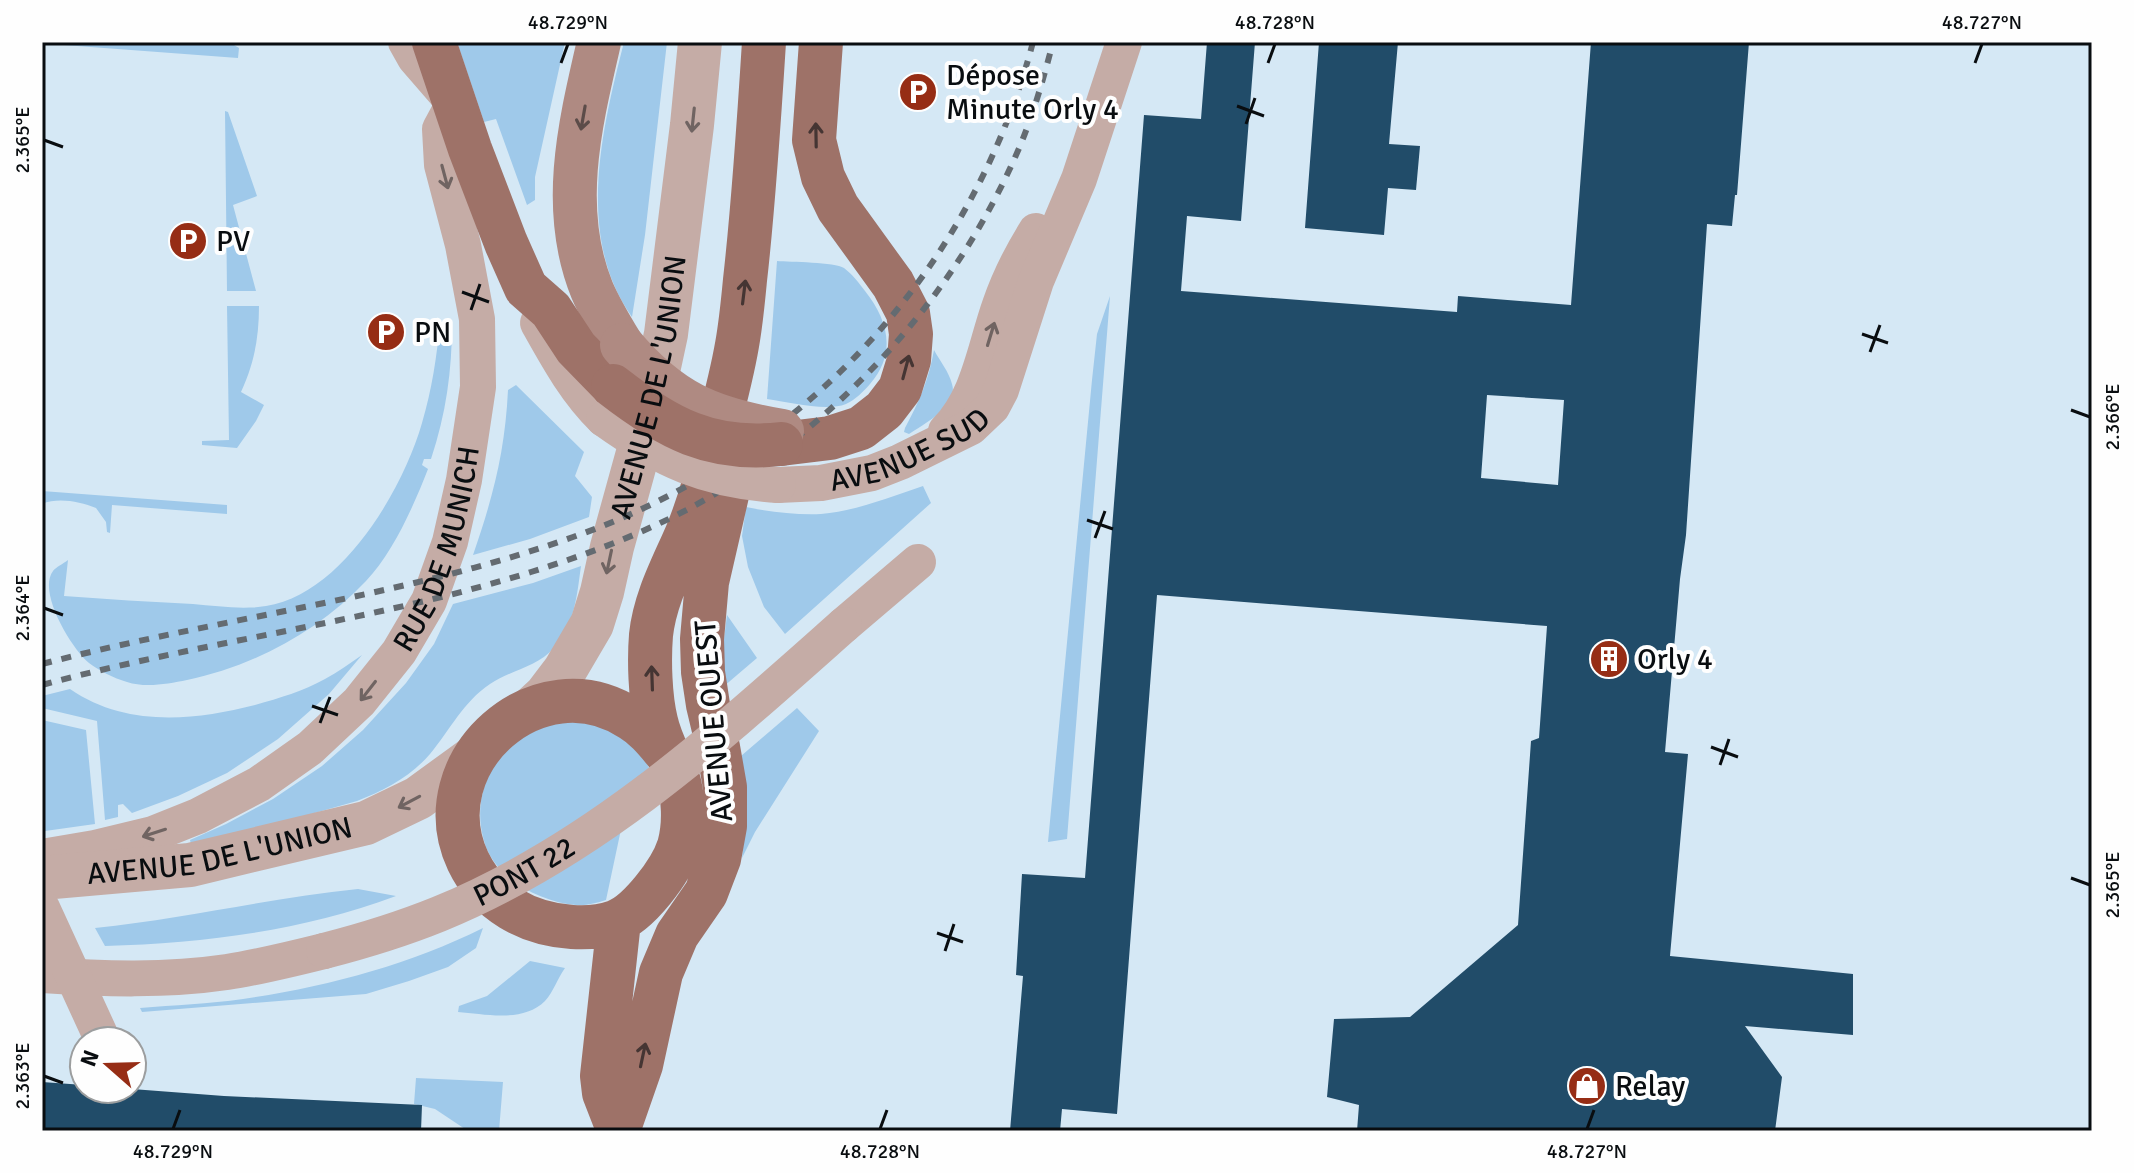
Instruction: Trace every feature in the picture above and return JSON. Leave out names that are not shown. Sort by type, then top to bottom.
[{"type":"main road","name":"AVENUE SUD","points":[[434,42],[506,243],[526,288],[551,310],[608,403],[638,406],[702,440],[758,447],[780,454],[861,428],[884,410],[900,389],[909,360],[911,334],[908,313],[893,284],[838,208],[823,177],[814,140],[821,42]]},
{"type":"main road","points":[[599,42],[576,152],[574,206],[579,248],[592,290],[622,345],[643,370],[703,411],[745,425],[780,454]]},
{"type":"main road","name":"AVENUE OUEST","points":[[667,754],[656,722],[651,637],[655,609],[665,580],[700,500],[737,345],[748,250],[764,42]]},
{"type":"main road","name":"AVENUE OUEST","points":[[618,1130],[641,1065],[661,973],[677,935],[706,893],[719,859],[725,826],[725,787],[708,705],[702,639],[707,582],[745,408],[737,345]]},
{"type":"main road","points":[[582,701],[608,707],[631,718],[651,734],[667,754],[677,776],[682,799],[683,823],[679,846],[656,888],[619,921],[588,928],[543,923],[503,905],[483,885],[468,860],[460,834],[458,807],[463,781],[473,758],[489,737],[508,720],[532,708],[557,702],[582,701]]},
{"type":"main road","name":"AVENUE OUEST","points":[[618,1130],[604,1093],[602,1076],[619,921]]},
{"type":"street","points":[[406,42],[415,58],[454,103]]},
{"type":"street","name":"AVENUE DE L'UNION","points":[[532,708],[565,670],[592,624],[649,413],[666,334],[700,42]]},
{"type":"street","name":"AVENUE SUD","points":[[780,454],[821,483],[872,473],[971,427],[992,407],[1001,390],[1036,281],[1096,132],[1124,42]]},
{"type":"street","name":"RUE DE MUNICH","points":[[42,857],[153,834],[198,816],[259,784],[310,748],[359,702],[399,652],[429,601],[450,542],[478,387],[477,319],[463,245],[442,165],[440,129],[454,103]]},
{"type":"street","name":"PONT 22","points":[[42,975],[139,979],[275,964],[383,935],[442,913],[516,877],[591,832],[671,774],[918,562]]},
{"type":"street","name":"AVENUE DE L'UNION","points":[[42,878],[190,865],[366,823],[418,798],[473,758]]},
{"type":"street","points":[[42,908],[96,1025]]},
{"type":"shaded area","points":[[42,42],[2092,42],[2092,1131],[42,1131]]},
{"type":"shaded area","points":[[59,42],[196,42],[239,48],[238,58],[59,45]]},
{"type":"shaded area","points":[[457,42],[565,42],[535,177],[535,200],[527,205],[496,119],[484,122]]},
{"type":"shaded area","points":[[624,42],[667,42],[645,235],[632,317],[614,286],[604,253],[599,218],[598,182],[602,146]]},
{"type":"shaded area","points":[[225,111],[228,112],[257,196],[233,205],[256,291],[227,291]]},
{"type":"shaded area","points":[[777,261],[822,263],[844,268],[879,313],[886,337],[884,360],[870,384],[846,404],[818,407],[767,399]]},
{"type":"shaded area","points":[[1110,296],[1067,839],[1048,842],[1097,334]]},
{"type":"shaded area","points":[[227,306],[259,306],[255,350],[241,392],[264,405],[237,448],[202,445],[202,441],[229,440]]},
{"type":"shaded area","points":[[440,321],[452,324],[451,359],[436,442],[431,459],[424,459],[422,465],[428,469],[394,543],[376,570],[348,599],[306,631],[261,656],[187,680],[157,685],[134,684],[107,674],[82,656],[59,620],[49,592],[53,571],[68,560],[64,596],[239,608],[266,606],[293,598],[319,582],[343,561],[365,536],[384,507],[413,450],[431,385]]},
{"type":"shaded area","points":[[934,350],[949,375],[953,392],[939,414],[909,434],[904,432],[905,428],[923,390]]},
{"type":"shaded area","points":[[516,385],[584,452],[575,476],[592,497],[589,517],[530,539],[473,555],[497,474],[508,390]]},
{"type":"shaded area","points":[[923,486],[931,503],[785,634],[764,607],[748,567],[742,536],[746,507],[783,513],[821,514],[860,507]]},
{"type":"shaded area","points":[[42,491],[227,505],[227,514],[112,505],[110,533],[96,508],[69,501],[42,504]]},
{"type":"shaded area","points":[[581,566],[571,619],[554,648],[540,660],[480,691],[430,754],[405,776],[357,801],[192,848],[190,840],[273,799],[322,766],[363,730],[406,683],[434,644],[453,604],[533,583]]},
{"type":"shaded area","points":[[727,615],[757,658],[723,687],[723,647]]},
{"type":"shaded area","points":[[362,655],[329,694],[278,739],[227,773],[132,813],[123,804],[118,805],[118,817],[105,820],[97,721],[42,708],[42,696],[70,689],[113,710],[136,715],[208,715],[300,691]]},
{"type":"shaded area","points":[[797,708],[819,731],[742,858],[746,818],[741,756]]},
{"type":"shaded area","points":[[42,720],[86,730],[95,824],[45,831],[42,824]]},
{"type":"shaded area","points":[[580,722],[603,726],[639,750],[652,773],[623,820],[606,900],[580,905],[548,899],[508,877],[489,854],[480,822],[485,785],[492,769],[516,742],[531,732],[553,724]]},
{"type":"shaded area","points":[[358,889],[396,896],[289,926],[179,942],[105,946],[95,928],[292,898]]},
{"type":"shaded area","points":[[483,928],[476,948],[448,967],[366,994],[142,1012],[140,1008],[243,999],[305,988],[396,964]]},
{"type":"shaded area","points":[[530,961],[565,968],[548,997],[536,1008],[503,1016],[458,1012],[459,1006],[487,996]]},
{"type":"shaded area","points":[[416,1078],[503,1082],[499,1131],[468,1131],[435,1109],[414,1104]]},
{"type":"building","points":[[1207,42],[1255,42],[1241,221],[1187,216],[1181,291],[1457,312],[1458,296],[1571,305],[1591,42],[1749,42],[1732,226],[1707,224],[1686,535],[1665,752],[1688,754],[1670,956],[1853,974],[1853,1035],[1745,1026],[1782,1077],[1775,1131],[1357,1131],[1359,1105],[1327,1097],[1334,1019],[1410,1017],[1518,925],[1531,741],[1539,738],[1547,626],[1157,595],[1117,1114],[1062,1109],[1060,1131],[1010,1131],[1023,976],[1016,975],[1022,874],[1085,878],[1144,115],[1201,119]],"holes":[[[1487,395],[1564,400],[1558,485],[1481,478]]]},
{"type":"building","points":[[1319,42],[1398,42],[1389,144],[1420,146],[1416,190],[1388,188],[1384,235],[1305,228]]},
{"type":"building","points":[[42,1082],[68,1084],[68,1105],[148,1105],[148,1090],[422,1105],[421,1131],[42,1131]]},
{"type":"railway","points":[[42,664],[376,592],[508,558],[618,520],[744,451],[819,391],[854,358],[911,292],[956,226],[993,155],[1033,42]]},
{"type":"railway","points":[[42,685],[164,656],[410,605],[531,572],[649,528],[715,494],[811,426],[895,344],[932,298],[995,199],[1030,120],[1053,42]]},
{"type":"place","name":"Dépose Minute Orly 4","points":[[918,92]]},
{"type":"place","name":"PV","points":[[188,241]]},
{"type":"place","name":"PN","points":[[386,332]]},
{"type":"place","name":"Orly 4","points":[[1609,659]]},
{"type":"place","name":"Relay","points":[[1587,1086]]}]
